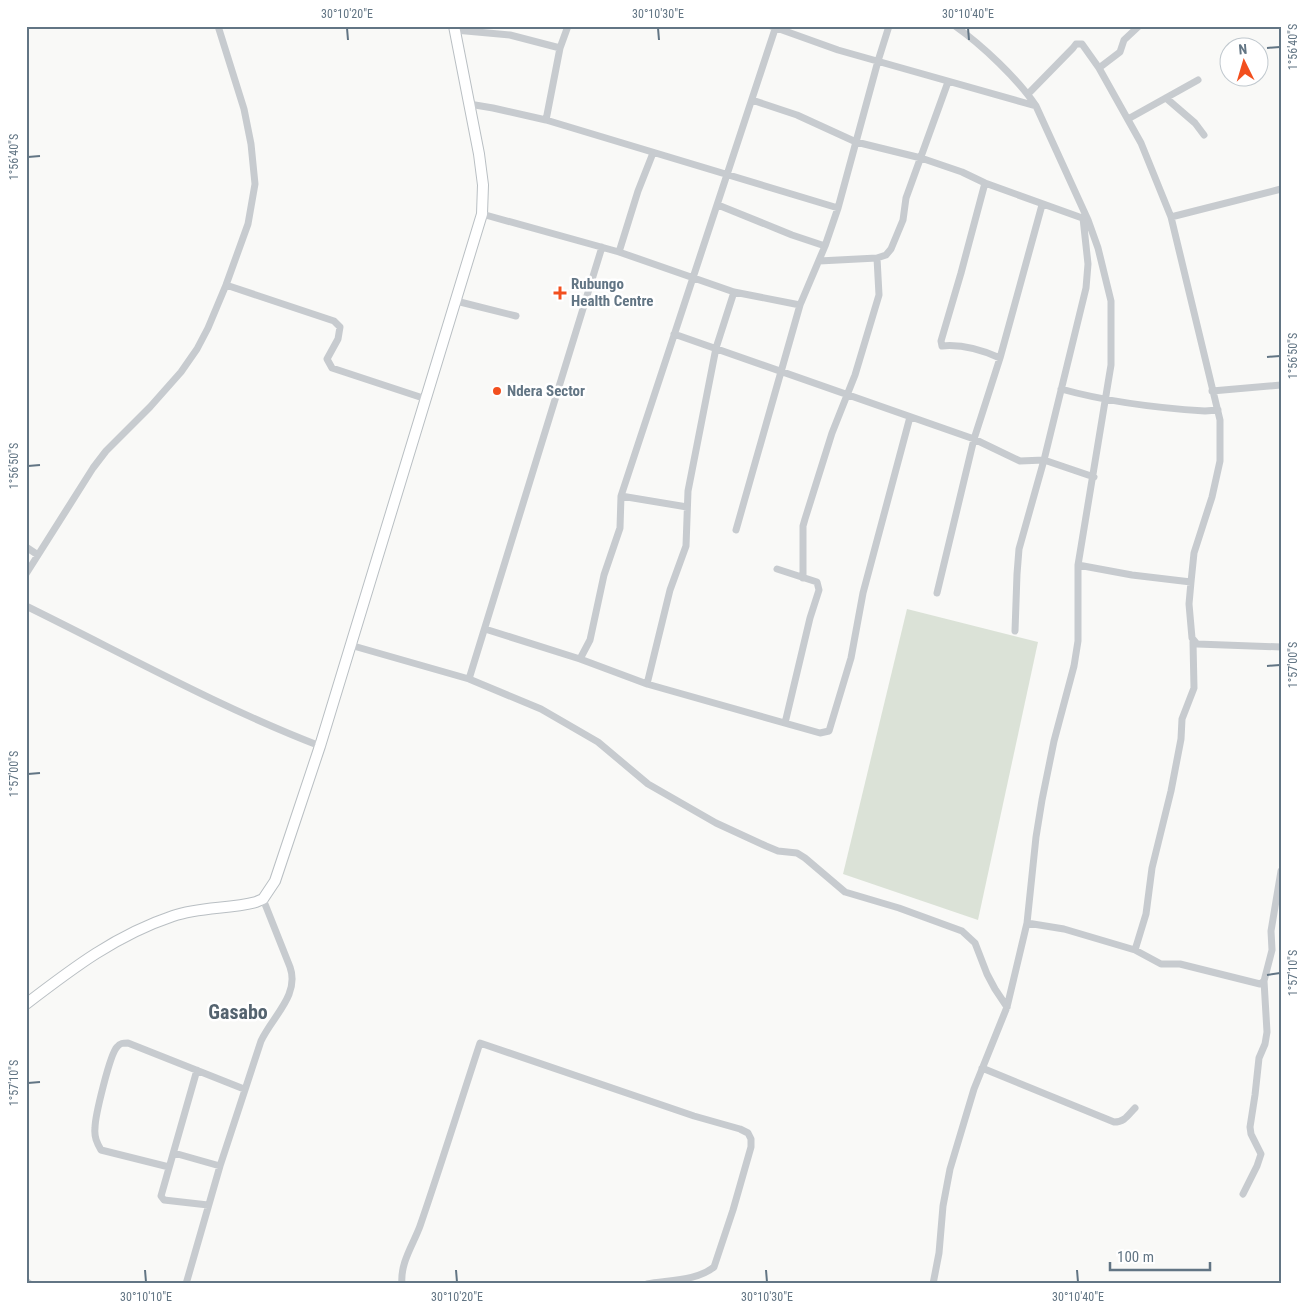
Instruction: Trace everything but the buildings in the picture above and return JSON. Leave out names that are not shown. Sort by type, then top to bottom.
[{"type":"main road","points":[[26,1004],[106,946],[180,914],[244,905],[262,899],[275,881],[320,746],[482,214],[483,185],[479,154],[454,28]]},
{"type":"street","points":[[26,574],[96,463],[150,407],[181,372],[197,349],[226,285],[248,224],[255,184],[251,144],[244,109],[218,26]]},
{"type":"street","points":[[546,120],[560,48],[568,26]]},
{"type":"street","points":[[736,530],[800,305],[825,246],[838,208],[878,60],[890,26]]},
{"type":"street","points":[[933,1284],[939,1254],[943,1206],[950,1169],[982,1068],[1007,1006],[1027,923],[1042,800],[1054,741],[1076,658],[1078,641],[1078,565],[1111,365],[1111,301],[1098,248],[1036,106],[1008,72],[955,26]]},
{"type":"street","points":[[1099,68],[1120,52],[1124,40],[1139,26]]},
{"type":"street","points":[[580,658],[590,640],[604,575],[620,528],[620,496],[718,205],[774,27],[838,50],[1036,106]]},
{"type":"street","points":[[454,28],[510,35],[560,48]]},
{"type":"street","points":[[1028,94],[1076,44],[1082,44],[1099,68],[1141,143],[1171,217],[1218,410],[1221,432],[1220,461],[1212,497],[1194,553],[1189,604],[1193,642],[1194,688],[1182,719],[1181,739],[1171,791],[1152,868],[1146,914],[1135,950]]},
{"type":"street","points":[[1128,120],[1198,80]]},
{"type":"street","points":[[819,261],[877,258],[886,254],[891,249],[903,220],[906,198],[948,82]]},
{"type":"street","points":[[1166,98],[1195,124],[1204,135]]},
{"type":"street","points":[[752,100],[798,115],[856,142],[921,158],[1085,219]]},
{"type":"street","points":[[469,104],[546,120],[838,208]]},
{"type":"street","points":[[619,252],[638,191],[653,153]]},
{"type":"street","points":[[985,183],[941,341],[942,346],[963,347],[1000,358]]},
{"type":"street","points":[[1171,217],[1281,189]]},
{"type":"street","points":[[937,593],[974,439],[1000,358],[1042,204]]},
{"type":"street","points":[[718,205],[784,232],[825,246]]},
{"type":"street","points":[[482,214],[619,252],[734,292],[800,305]]},
{"type":"street","points":[[1015,631],[1019,549],[1044,460],[1086,288],[1088,264],[1085,219]]},
{"type":"street","points":[[469,679],[602,247]]},
{"type":"street","points":[[803,578],[803,526],[832,433],[855,374],[879,294],[877,258]]},
{"type":"street","points":[[226,285],[334,321],[340,327],[338,339],[327,359],[332,368],[426,400]]},
{"type":"street","points":[[647,684],[670,590],[686,546],[688,491],[716,348],[734,292]]},
{"type":"street","points":[[456,300],[516,316]]},
{"type":"street","points":[[674,334],[974,439],[1020,461],[1044,460],[1094,477]]},
{"type":"street","points":[[1212,391],[1281,385]]},
{"type":"street","points":[[1061,389],[1106,400],[1178,409],[1218,410]]},
{"type":"street","points":[[485,629],[580,658],[647,684],[820,733],[829,731],[851,658],[863,593],[910,417]]},
{"type":"street","points":[[620,496],[687,507]]},
{"type":"street","points":[[26,547],[38,555]]},
{"type":"street","points":[[1078,565],[1132,576],[1191,582]]},
{"type":"street","points":[[777,569],[817,582],[820,590],[810,618],[785,723]]},
{"type":"street","points":[[26,606],[146,668],[259,722],[320,746]]},
{"type":"street","points":[[1193,642],[1197,644],[1281,647]]},
{"type":"street","points":[[350,645],[469,679],[541,708],[598,742],[648,784],[716,823],[778,851],[797,854],[805,858],[845,892],[899,908],[962,931],[970,936],[975,943],[987,974],[1007,1006]]},
{"type":"street","points":[[1243,1194],[1261,1154],[1251,1134],[1250,1127],[1259,1058],[1265,1044],[1267,1032],[1264,981],[1272,950],[1271,930],[1281,871]]},
{"type":"street","points":[[186,1284],[208,1205],[260,1041],[287,999],[293,984],[290,966],[262,899]]},
{"type":"street","points":[[1027,923],[1064,929],[1135,950],[1161,964],[1180,964],[1260,984],[1264,981]]},
{"type":"street","points":[[1272,950],[1281,951]]},
{"type":"street","points":[[169,1167],[102,1150],[97,1144],[94,1128],[116,1048],[122,1043],[128,1043],[244,1089]]},
{"type":"street","points":[[402,1284],[403,1264],[419,1228],[480,1043],[748,1133],[751,1139],[750,1147],[733,1210],[714,1267],[707,1272],[694,1276],[647,1284]]},
{"type":"street","points":[[982,1068],[1114,1122],[1121,1122],[1134,1108]]},
{"type":"street","points":[[197,1070],[169,1167],[162,1199],[208,1205]]},
{"type":"street","points":[[174,1153],[220,1166]]},
{"type":"street","points":[[26,1281],[30,1284]]},
{"type":"shaded area","points":[[907,609],[1038,642],[978,920],[843,874]]},
{"type":"place","name":"Rubungo Health Centre","points":[[560,293]]},
{"type":"place","name":"Ndera Sector","points":[[497,391]]},
{"type":"district","name":"Gasabo","points":[[238,1012]]}]
